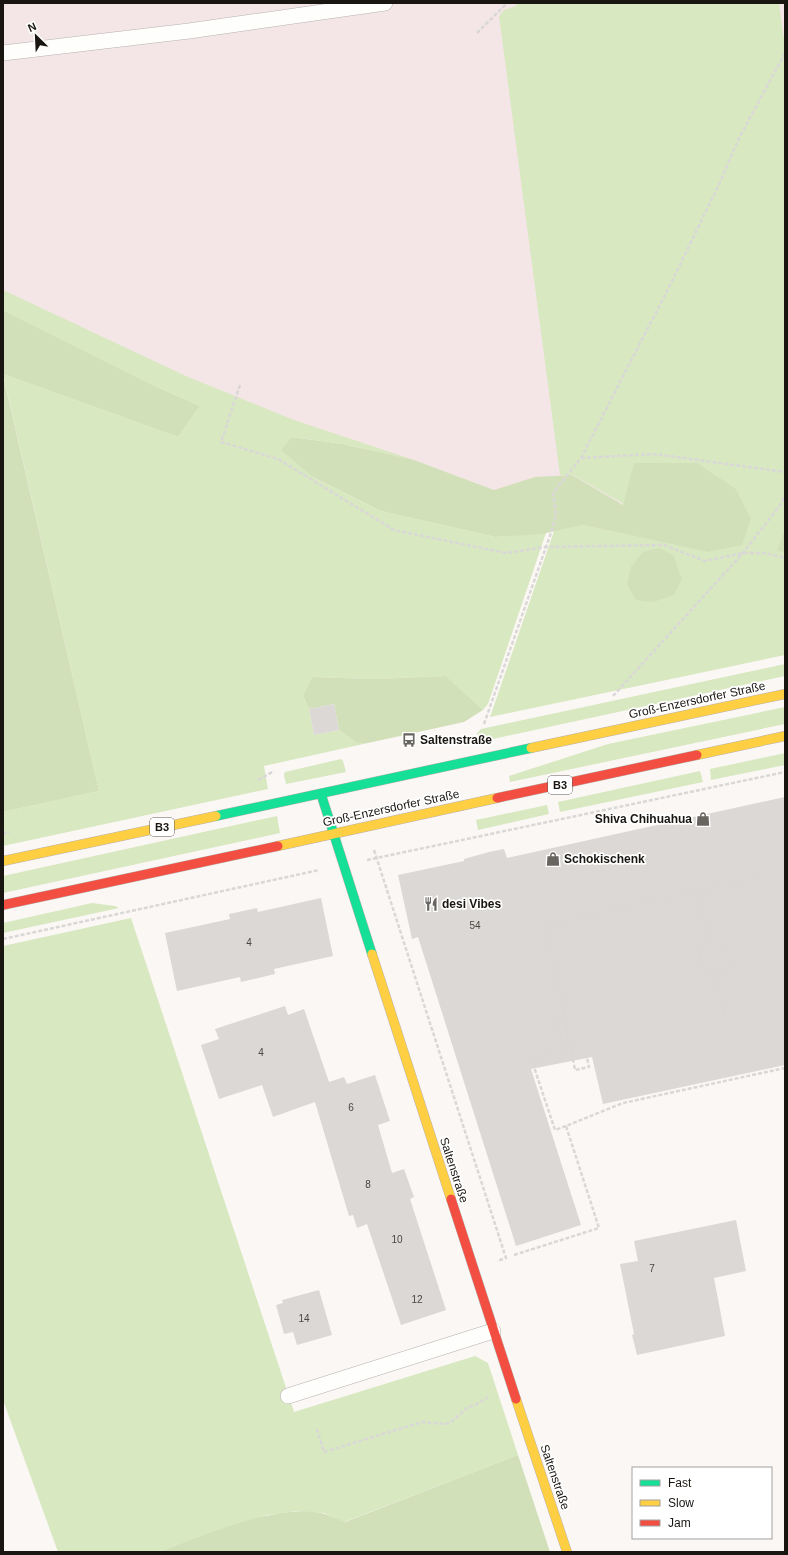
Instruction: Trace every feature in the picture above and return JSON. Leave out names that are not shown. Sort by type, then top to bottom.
[{"type":"main road","name":"Groß-Enzersdorfer Straße","points":[[3,861],[785,694]]},
{"type":"main road","name":"Groß-Enzersdorfer Straße","points":[[3,905],[334,832],[785,736]]},
{"type":"main road","name":"Saltenstraße","points":[[321,794],[493,1331],[567,1552]]},
{"type":"lane","points":[[3,53],[190,31],[385,3]]},
{"type":"lane","points":[[288,1396],[493,1331]]},
{"type":"path","points":[[477,33],[507,3]]},
{"type":"path","points":[[484,724],[546,547],[556,514],[553,493],[581,458],[666,293],[718,187],[740,138],[785,53]]},
{"type":"path","points":[[240,384],[221,442],[278,459],[394,530],[506,553],[546,547],[664,546],[705,561],[743,553],[765,553],[785,558]]},
{"type":"path","points":[[581,458],[654,454],[785,472]]},
{"type":"path","points":[[613,696],[743,553],[781,504],[785,494]]},
{"type":"path","points":[[362,861],[785,772]]},
{"type":"path","points":[[373,847],[506,1258]]},
{"type":"path","points":[[3,939],[323,869]]},
{"type":"path","points":[[587,1058],[589,1067],[576,1070],[545,925],[764,877]]},
{"type":"path","points":[[697,891],[709,942]]},
{"type":"path","points":[[709,942],[726,945],[732,968],[704,974],[699,950],[709,942]]},
{"type":"path","points":[[715,972],[725,1020]]},
{"type":"path","points":[[564,1012],[556,1014],[563,1050],[532,1060],[555,1130],[623,1103],[785,1068]]},
{"type":"path","points":[[514,1256],[599,1228],[566,1126]]},
{"type":"path","points":[[317,1430],[324,1452],[422,1422],[445,1424],[451,1422],[467,1408],[485,1400],[489,1396],[489,1390]]},
{"type":"shaded area","points":[[3,3],[785,3],[785,540],[574,529],[3,310]]},
{"type":"green space","points":[[517,3],[779,3],[785,47],[785,529],[778,551],[785,553],[785,655],[490,717],[554,531],[583,525],[708,552],[573,475],[560,475],[499,16],[504,10],[516,6]]},
{"type":"green space","points":[[3,290],[188,377],[294,420],[414,460],[343,444],[293,437],[313,477],[381,511],[495,537],[546,533],[488,704],[483,710],[446,676],[374,679],[312,677],[303,695],[309,709],[314,735],[339,730],[357,743],[368,743],[264,766],[268,789],[3,846],[3,812],[99,791],[3,374],[178,437],[200,406],[155,386],[3,310]]},
{"type":"green space","points":[[3,310],[155,386],[200,406],[178,437],[3,374]]},
{"type":"green space","points":[[3,375],[99,791],[3,812]]},
{"type":"green space","points":[[292,437],[343,444],[414,460],[494,490],[535,477],[572,475],[623,505],[634,463],[697,463],[736,489],[751,519],[742,545],[707,552],[583,525],[542,534],[495,537],[381,511],[313,477],[281,450]]},
{"type":"green space","points":[[785,529],[785,553],[777,551]]},
{"type":"green space","points":[[659,548],[673,555],[682,579],[674,595],[653,602],[636,600],[627,584],[631,567],[643,552]]},
{"type":"green space","points":[[785,664],[785,676],[479,742],[477,733],[481,729]]},
{"type":"green space","points":[[446,676],[483,710],[464,722],[368,743],[357,743],[339,730],[334,704],[309,709],[303,695],[312,677],[374,679]]},
{"type":"green space","points":[[785,707],[785,724],[510,782],[509,776],[608,744]]},
{"type":"green space","points":[[785,753],[785,765],[711,780],[710,769]]},
{"type":"green space","points":[[341,759],[346,772],[286,784],[284,775],[285,772]]},
{"type":"green space","points":[[700,771],[703,782],[560,812],[558,802]]},
{"type":"green space","points":[[547,805],[549,814],[478,830],[476,820]]},
{"type":"green space","points":[[277,816],[280,833],[3,893],[3,876]]},
{"type":"green space","points":[[92,903],[115,906],[119,908],[3,933],[3,923]]},
{"type":"green space","points":[[131,918],[294,1412],[475,1356],[488,1363],[518,1455],[344,1522],[324,1513],[296,1511],[267,1515],[160,1552],[58,1552],[3,1400],[3,946]]},
{"type":"green space","points":[[518,1455],[550,1552],[160,1552],[242,1522],[286,1512],[307,1511],[325,1514],[345,1522]]},
{"type":"building","points":[[334,704],[339,730],[314,735],[309,709]]},
{"type":"building","points":[[785,797],[785,1065],[603,1104],[592,1057],[531,1069],[581,1225],[516,1246],[418,937],[412,939],[398,875],[464,861],[464,859],[504,849],[507,858]]},
{"type":"building","points":[[321,898],[333,956],[274,969],[275,974],[241,982],[240,977],[177,991],[165,933],[230,919],[229,914],[257,908],[258,912]]},
{"type":"building","points":[[285,1006],[288,1015],[304,1009],[329,1082],[344,1077],[347,1084],[375,1075],[390,1121],[378,1125],[392,1173],[404,1169],[414,1197],[410,1199],[446,1310],[401,1325],[367,1224],[357,1228],[353,1215],[349,1216],[315,1102],[273,1117],[262,1085],[219,1099],[201,1045],[219,1039],[215,1029]]},
{"type":"building","points":[[736,1220],[746,1271],[714,1278],[725,1336],[637,1355],[632,1335],[634,1334],[620,1264],[638,1261],[634,1241]]},
{"type":"building","points":[[319,1290],[332,1335],[297,1345],[293,1332],[284,1334],[276,1305],[283,1303],[282,1300]]},
{"type":"traffic: fast","points":[[216,816],[531,748]]},
{"type":"traffic: fast","points":[[321,794],[372,954]]},
{"type":"traffic: slow","points":[[531,748],[785,694]]},
{"type":"traffic: slow","points":[[697,755],[785,736]]},
{"type":"traffic: slow","points":[[278,846],[497,798]]},
{"type":"traffic: slow","points":[[3,861],[216,816]]},
{"type":"traffic: slow","points":[[372,954],[451,1199]]},
{"type":"traffic: slow","points":[[516,1399],[567,1552]]},
{"type":"traffic: jam","points":[[497,798],[697,755]]},
{"type":"traffic: jam","points":[[3,905],[278,846]]},
{"type":"traffic: jam","points":[[451,1199],[516,1399]]},
{"type":"place","name":"Saltenstraße","points":[[409,740]]},
{"type":"place","name":"Shiva Chihuahua","points":[[703,819]]},
{"type":"place","name":"Schokischenk","points":[[553,859]]},
{"type":"place","name":"desi Vibes","points":[[431,904]]}]
